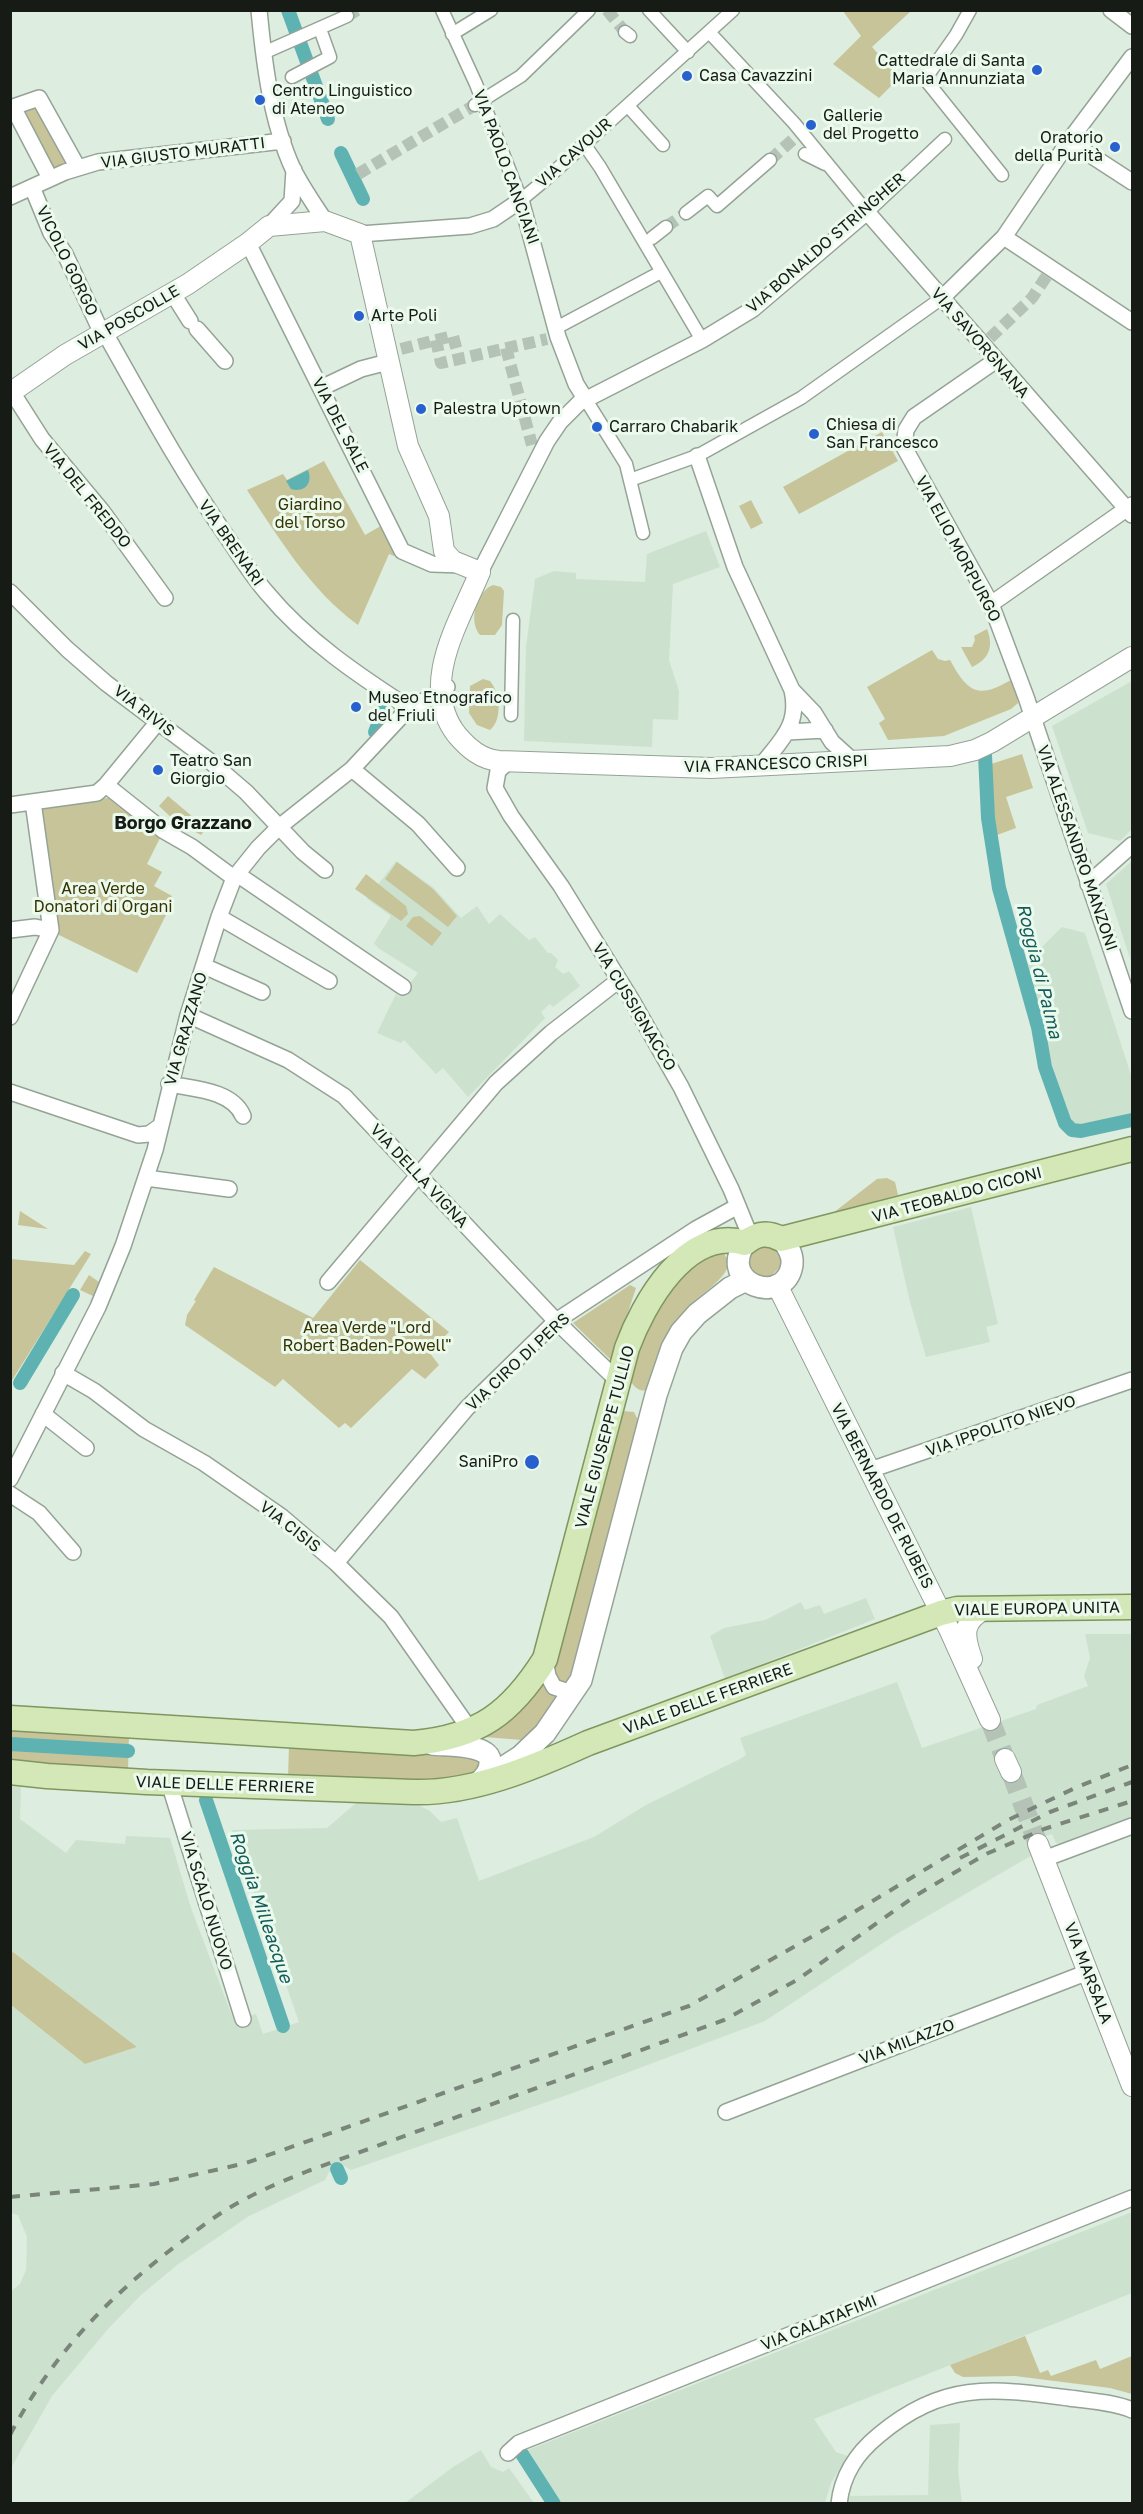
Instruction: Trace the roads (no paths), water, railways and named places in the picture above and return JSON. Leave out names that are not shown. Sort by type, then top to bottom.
[{"type":"main road","name":"VIA TEOBALDO CICONI","points":[[781,1239],[1132,1149]]},
{"type":"main road","points":[[766,1234],[781,1239],[789,1249],[791,1266],[784,1280],[777,1285],[760,1287],[746,1280],[741,1273],[738,1261],[748,1240],[766,1234]]},
{"type":"main road","name":"VIALE GIUSEPPE TULLIO","points":[[471,1731],[496,1716],[516,1698],[545,1659],[618,1381],[634,1329],[650,1302],[681,1261],[701,1247],[717,1240],[748,1240]]},
{"type":"main road","points":[[575,1690],[586,1669],[656,1395],[669,1356],[681,1332],[697,1314],[730,1288],[746,1280]]},
{"type":"main road","name":"VIALE EUROPA UNITA","points":[[941,1612],[957,1609],[1132,1607]]},
{"type":"main road","name":"VIALE DELLE FERRIERE","points":[[10,1772],[169,1783],[423,1793],[450,1792],[561,1755],[941,1612]]},
{"type":"main road","name":"VIALE DELLE FERRIERE","points":[[475,1785],[529,1749],[561,1713],[575,1690]]},
{"type":"main road","points":[[10,1718],[479,1749],[487,1754],[490,1760],[488,1772],[475,1785]]},
{"type":"main road","points":[[414,1743],[438,1741],[471,1731]]},
{"type":"street","points":[[259,10],[266,68],[283,141],[294,170],[325,221]]},
{"type":"street","name":"VIA PAOLO CANCIANI","points":[[442,10],[521,200],[555,328],[576,384],[586,400]]},
{"type":"street","points":[[452,34],[491,10]]},
{"type":"street","points":[[479,103],[521,76],[589,10]]},
{"type":"street","points":[[649,10],[688,52]]},
{"type":"street","name":"VIA CAVOUR","points":[[521,200],[733,10]]},
{"type":"street","points":[[970,10],[925,79],[1002,175]]},
{"type":"street","points":[[1111,10],[1132,26]]},
{"type":"street","points":[[270,51],[347,16]]},
{"type":"street","points":[[292,77],[330,57],[320,29]]},
{"type":"street","name":"VIA SAVORGNANA","points":[[709,32],[831,168],[942,298],[986,341],[995,361],[1130,509]]},
{"type":"street","points":[[630,480],[697,456],[801,398],[942,298],[1004,237],[1069,141],[1132,57]]},
{"type":"street","points":[[50,178],[12,106],[39,98],[78,168]]},
{"type":"street","name":"VIA CAVOUR","points":[[628,106],[663,145]]},
{"type":"street","name":"VIA BONALDO STRINGHER","points":[[471,569],[560,422],[586,400],[702,340],[753,309],[867,212],[945,139]]},
{"type":"street","name":"VIA GIUSTO MURATTI","points":[[10,197],[50,178],[98,162],[283,141]]},
{"type":"street","points":[[1069,141],[1132,182]]},
{"type":"street","points":[[584,144],[600,167],[702,340]]},
{"type":"street","name":"VIA SAVORGNANA","points":[[805,154],[831,168]]},
{"type":"street","points":[[686,213],[708,196],[717,206],[770,160]]},
{"type":"street","points":[[269,226],[292,201],[294,170]]},
{"type":"street","name":"VICOLO GORGO","points":[[32,187],[51,233],[65,254],[98,326],[105,333]]},
{"type":"street","points":[[248,243],[294,236],[470,226],[493,219],[521,200]]},
{"type":"street","points":[[269,226],[325,221],[360,234]]},
{"type":"street","name":"VIA POSCOLLE","points":[[11,393],[65,355],[172,294],[248,243],[269,226]]},
{"type":"street","points":[[652,238],[666,227]]},
{"type":"street","points":[[360,234],[408,446],[439,516],[444,550],[453,561],[471,569],[451,642],[445,687],[445,714],[452,728],[470,748]]},
{"type":"street","points":[[1004,237],[1049,271],[1132,322]]},
{"type":"street","name":"VIA DEL SALE","points":[[248,243],[402,551],[432,564],[471,569]]},
{"type":"street","points":[[555,328],[661,272]]},
{"type":"street","points":[[172,294],[194,325],[225,361]]},
{"type":"street","name":"VIA BRENARI","points":[[105,333],[203,504],[267,593],[322,646],[385,694],[413,706]]},
{"type":"street","name":"VIA ELIO MORPURGO","points":[[995,361],[914,417],[906,430],[904,447],[991,603],[1034,719]]},
{"type":"street","points":[[321,388],[353,372],[388,362]]},
{"type":"street","name":"VIA DEL FREDDO","points":[[11,393],[42,439],[102,511],[165,598]]},
{"type":"street","points":[[586,400],[626,464],[643,533]]},
{"type":"street","points":[[697,456],[735,567],[792,690],[796,711],[790,727],[761,766]]},
{"type":"street","points":[[991,603],[1130,509]]},
{"type":"street","name":"VIA RIVIS","points":[[10,592],[67,649],[246,792],[303,852],[325,870]]},
{"type":"street","points":[[511,715],[513,620]]},
{"type":"street","name":"VIA FRANCESCO CRISPI","points":[[470,748],[484,758],[633,766],[761,766],[930,758],[963,753],[992,742],[1034,719],[1132,657]]},
{"type":"street","points":[[445,687],[465,731],[489,754],[510,760]]},
{"type":"street","name":"VIA GRAZZANO","points":[[10,1479],[98,1307],[123,1246],[146,1178],[188,1014],[219,917],[236,876],[258,848],[279,827],[352,768],[413,706],[445,687]]},
{"type":"street","points":[[792,690],[814,713],[832,742],[853,761]]},
{"type":"street","points":[[413,706],[431,705],[445,714]]},
{"type":"street","points":[[790,727],[814,713]]},
{"type":"street","name":"VIA ALESSANDRO MANZONI","points":[[1034,719],[1132,1011]]},
{"type":"street","points":[[10,805],[90,794],[106,785],[157,723]]},
{"type":"street","points":[[790,727],[825,730]]},
{"type":"street","name":"VIA CUSSIGNACCO","points":[[470,748],[512,816],[561,886],[681,1087],[738,1206],[748,1240]]},
{"type":"street","points":[[495,788],[498,771],[510,760]]},
{"type":"street","points":[[352,768],[418,824],[457,868]]},
{"type":"street","points":[[106,785],[164,831],[192,847],[403,987]]},
{"type":"street","points":[[10,1017],[51,930],[33,802]]},
{"type":"street","points":[[1088,884],[1132,845]]},
{"type":"street","points":[[219,917],[329,981]]},
{"type":"street","points":[[10,930],[34,927],[51,930]]},
{"type":"street","points":[[204,966],[262,992]]},
{"type":"street","points":[[328,1282],[504,1075],[551,1033],[619,980]]},
{"type":"street","name":"VIA DELLA VIGNA","points":[[188,1014],[288,1060],[344,1096],[556,1321],[618,1381]]},
{"type":"street","points":[[169,1084],[230,1100],[239,1107],[243,1116]]},
{"type":"street","points":[[10,1092],[138,1135],[149,1134],[159,1126]]},
{"type":"street","points":[[146,1178],[229,1189]]},
{"type":"street","name":"VIA CIRO DI PERS","points":[[336,1563],[467,1408],[556,1321],[696,1229],[738,1206]]},
{"type":"street","name":"VIA BERNARDO DE RUBEIS","points":[[777,1285],[941,1612],[988,1714],[986,1697],[966,1637],[971,1619],[985,1609]]},
{"type":"street","name":"VIA CISIS","points":[[63,1373],[94,1391],[144,1429],[204,1463],[282,1517],[336,1563],[391,1617],[471,1731]]},
{"type":"street","name":"VIA IPPOLITO NIEVO","points":[[870,1470],[1132,1380]]},
{"type":"street","points":[[43,1414],[86,1448]]},
{"type":"street","points":[[10,1494],[39,1514],[73,1552]]},
{"type":"street","points":[[545,1659],[546,1669],[554,1687],[566,1691],[575,1690]]},
{"type":"street","name":"VIA SCALO NUOVO","points":[[169,1783],[243,2019]]},
{"type":"street","points":[[1041,1852],[1132,1826]]},
{"type":"street","name":"VIA MARSALA","points":[[1041,1852],[1132,2086]]},
{"type":"street","name":"VIA MILAZZO","points":[[726,2112],[1088,1972]]},
{"type":"street","name":"VIA CALATAFIMI","points":[[508,2452],[519,2443],[1132,2198]]},
{"type":"street","points":[[839,2504],[845,2478],[859,2453],[900,2419],[942,2397],[981,2391],[1005,2392],[1109,2403],[1132,2410]]},
{"type":"water","points":[[308,470],[309,483],[307,486],[300,490],[291,489],[286,481]]},
{"type":"waterway","points":[[288,10],[328,119]]},
{"type":"waterway","points":[[341,153],[363,199]]},
{"type":"waterway","points":[[375,732],[386,704]]},
{"type":"waterway","name":"Roggia di Palma","points":[[985,755],[988,818],[999,888],[1038,1027],[1045,1067],[1065,1123],[1072,1130],[1081,1131],[1132,1120]]},
{"type":"waterway","points":[[20,1383],[73,1295]]},
{"type":"waterway","name":"Roggia Milleacque","points":[[10,1744],[128,1751]]},
{"type":"waterway","name":"Roggia Milleacque","points":[[206,1800],[283,2026]]},
{"type":"waterway","name":"Roggia Milleacque","points":[[337,2169],[341,2178]]},
{"type":"waterway","name":"Roggia Milleacque","points":[[522,2454],[554,2504]]},
{"type":"tunnel","points":[[347,16],[357,10]]},
{"type":"tunnel","points":[[607,10],[625,32]]},
{"type":"tunnel","points":[[358,174],[475,105]]},
{"type":"tunnel","points":[[770,160],[798,135]]},
{"type":"tunnel","points":[[666,227],[686,213]]},
{"type":"tunnel","points":[[990,338],[1032,298],[1048,274]]},
{"type":"tunnel","points":[[436,340],[453,336],[459,358]]},
{"type":"tunnel","points":[[401,349],[436,340],[441,363],[547,339]]},
{"type":"tunnel","points":[[506,348],[532,445]]},
{"type":"tunnel","points":[[990,1720],[1005,1759]]},
{"type":"tunnel","points":[[1011,1772],[1038,1844]]},
{"type":"railway","points":[[10,2197],[154,2184],[246,2163],[689,2006],[829,1927],[1008,1820],[1075,1788],[1132,1765]]},
{"type":"railway","points":[[960,1858],[1050,1812],[1132,1782]]},
{"type":"railway","points":[[10,2435],[27,2405],[65,2351],[108,2304],[158,2260],[240,2201],[308,2171],[724,2020],[797,1980],[915,1896],[986,1854],[1044,1829],[1132,1801]]},
{"type":"place","name":"Cattedrale di Santa Maria Annunziata","points":[[1037,70]]},
{"type":"place","name":"Casa Cavazzini","points":[[687,76]]},
{"type":"place","name":"Centro Linguistico di Ateneo","points":[[260,100]]},
{"type":"place","name":"Gallerie del Progetto","points":[[811,125]]},
{"type":"place","name":"Oratorio della Purità","points":[[1115,147]]},
{"type":"place","name":"Arte Poli","points":[[359,316]]},
{"type":"place","name":"Palestra Uptown","points":[[421,409]]},
{"type":"place","name":"Carraro Chabarik","points":[[597,427]]},
{"type":"place","name":"Chiesa di San Francesco","points":[[814,434]]},
{"type":"place","name":"Museo Etnografico del Friuli","points":[[356,707]]},
{"type":"place","name":"Teatro San Giorgio","points":[[158,770]]},
{"type":"place","name":"SaniPro","points":[[532,1462]]},
{"type":"district","name":"Borgo Grazzano","points":[[183,823]]},
{"type":"park label","name":"Giardino del Torso","points":[[310,514]]},
{"type":"park label","name":"Area Verde Donatori di Organi","points":[[103,898]]},
{"type":"park label","name":"Area Verde \"Lord Robert Baden-Powell\"","points":[[367,1337]]}]
